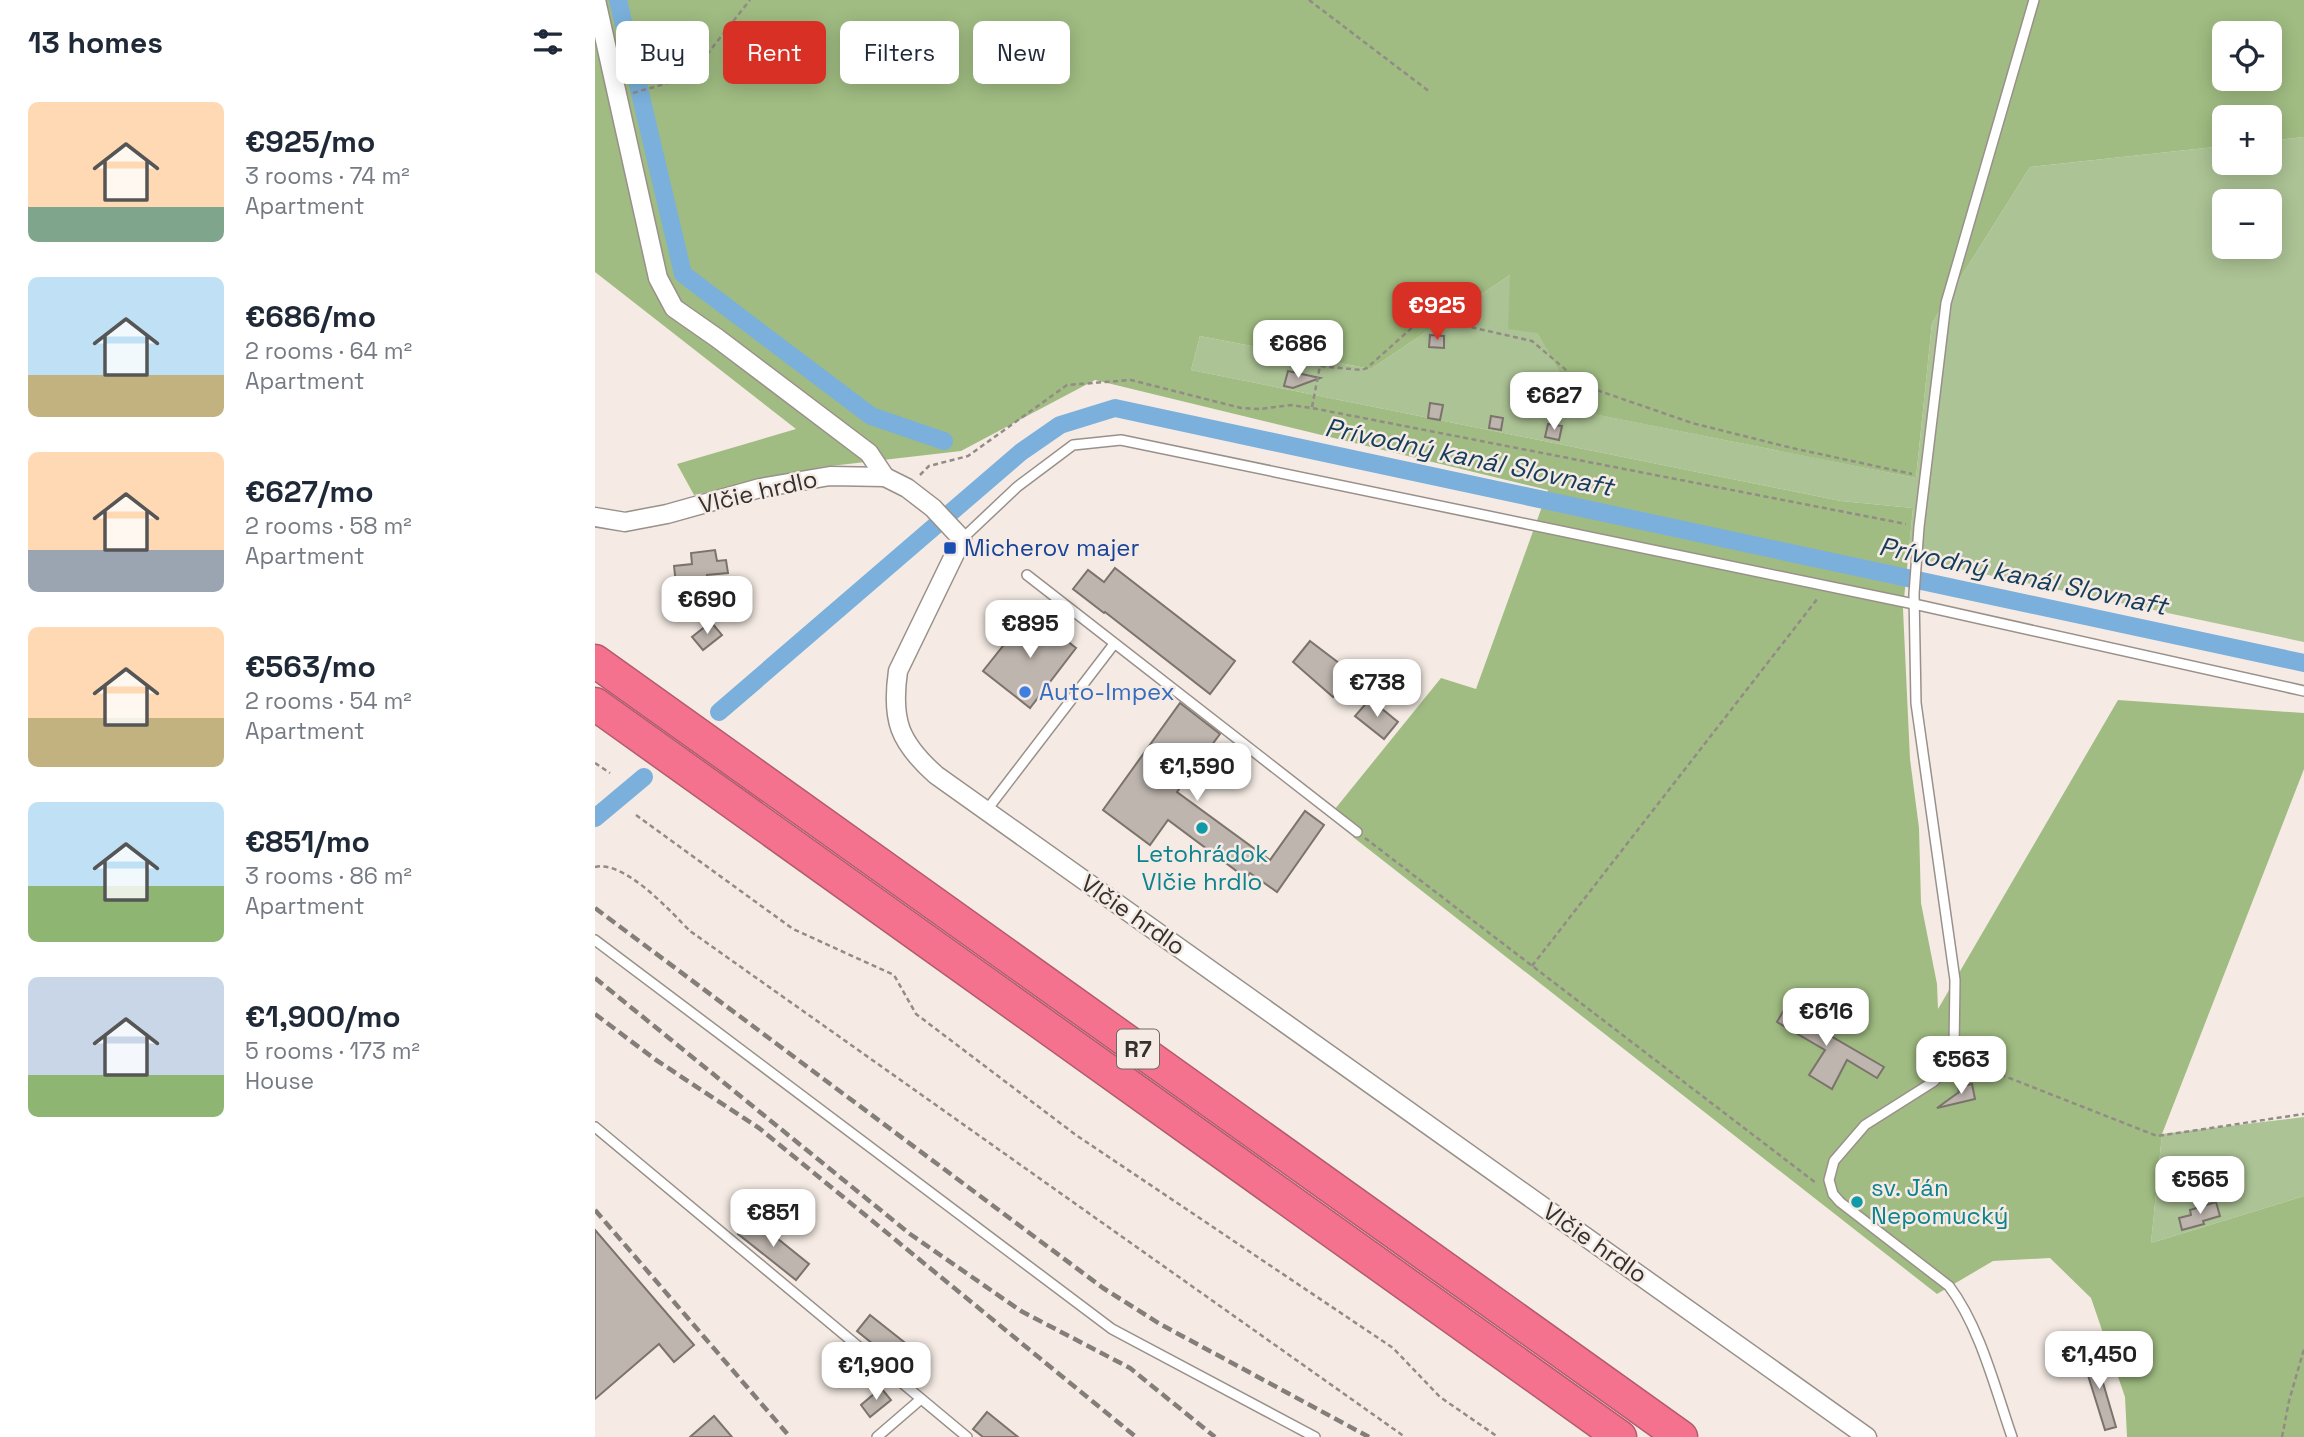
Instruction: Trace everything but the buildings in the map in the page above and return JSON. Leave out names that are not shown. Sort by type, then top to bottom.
[{"type":"highway","name":"R7","points":[[595,661],[1681,1437]]},
{"type":"highway","name":"R7","points":[[595,704],[1620,1437]]},
{"type":"street","points":[[596,0],[658,278],[674,308],[869,453],[885,477]]},
{"type":"street","name":"Vlčie hrdlo","points":[[595,517],[625,522],[667,514],[760,488],[830,476],[885,477],[907,488],[933,508],[957,535],[898,671],[896,714],[909,747],[919,760],[986,811],[1867,1437]]},
{"type":"lane","points":[[2013,1437],[1983,1356],[1960,1302],[1949,1286],[1840,1202],[1833,1194],[1829,1180],[1830,1170],[1840,1152],[1865,1125],[1933,1082],[1945,1070],[1954,1049],[1955,980],[1916,703],[1914,599],[1919,527],[1946,303],[2034,0]]},
{"type":"lane","points":[[957,535],[1073,445],[1121,440],[1827,586],[1914,599],[2304,691]]},
{"type":"lane","points":[[1027,575],[1357,832]]},
{"type":"lane","points":[[986,811],[1114,644]]},
{"type":"lane","points":[[595,940],[1112,1329],[1315,1437]]},
{"type":"lane","points":[[595,1127],[967,1437]]},
{"type":"lane","points":[[877,1437],[921,1399]]},
{"type":"path","points":[[618,99],[639,90],[668,83],[701,62],[750,0]]},
{"type":"path","points":[[1310,0],[1430,92]]},
{"type":"path","points":[[1312,408],[1320,366],[1361,370],[1415,326],[1424,320],[1435,319],[1532,341],[1585,386],[1692,423],[1925,477]]},
{"type":"path","points":[[907,488],[929,466],[968,456],[1067,385],[1131,380],[1241,408],[1291,405],[1312,408],[1919,527]]},
{"type":"path","points":[[1532,966],[1827,586]]},
{"type":"path","points":[[595,763],[610,773]]},
{"type":"path","points":[[636,815],[793,929],[894,975],[916,1014],[1076,1135],[1393,1348],[1440,1397],[1497,1437]]},
{"type":"path","points":[[1357,832],[1840,1202]]},
{"type":"path","points":[[595,867],[601,866],[624,874],[655,897],[690,931],[1405,1437]]},
{"type":"path","points":[[1945,1070],[1989,1070],[2157,1136],[2304,1114]]},
{"type":"path","points":[[2283,1437],[2289,1401],[2304,1349]]},
{"type":"green space","points":[[595,0],[2304,0],[2304,137],[2282,140],[2282,105],[2212,105],[2212,147],[2030,167],[1932,323],[1916,478],[1583,412],[1537,333],[1508,329],[1510,275],[1371,369],[1200,336],[1191,370],[1841,501],[1913,508],[1903,609],[1910,759],[1919,828],[1921,903],[1937,984],[1938,1009],[2118,700],[2304,713],[2304,769],[2162,1134],[2151,1243],[2304,1196],[2304,1437],[2127,1437],[2125,1397],[2091,1298],[2050,1258],[1993,1261],[1937,1294],[1353,837],[1360,827],[1335,809],[1441,678],[1476,689],[1548,490],[1095,380],[961,451],[822,467],[694,495],[677,464],[796,429],[595,272]]},
{"type":"green space","points":[[2304,137],[2304,642],[1908,558],[1913,508],[1841,501],[1191,370],[1200,336],[1371,369],[1510,275],[1537,333],[1584,412],[1916,478],[1932,323],[2030,167],[2212,147],[2212,175],[2282,175],[2282,140]]},
{"type":"green space","points":[[2304,1117],[2304,1196],[2151,1243],[2162,1134]]},
{"type":"waterway","points":[[618,0],[683,274],[871,416],[944,441]]},
{"type":"waterway","name":"Prívodný kanál Slovnaft","points":[[719,712],[1021,452],[1060,425],[1115,408],[2304,663]]},
{"type":"waterway","name":"Prívodný kanál Slovnaft","points":[[595,818],[644,777]]},
{"type":"railway","points":[[595,908],[1103,1288],[1160,1324],[1369,1437]]},
{"type":"railway","points":[[595,978],[910,1234],[1021,1311],[1130,1368],[1215,1437]]},
{"type":"railway","points":[[595,1014],[656,1060],[759,1128],[1136,1437]]},
{"type":"railway","points":[[595,1210],[790,1437]]},
{"type":"place","name":"Micherov majer","points":[[950,548]]},
{"type":"place","name":"Auto-Impex","points":[[1025,692]]},
{"type":"place","name":"Letohrádok Vlčie hrdlo","points":[[1202,828]]},
{"type":"place","name":"sv. Ján Nepomucký","points":[[1857,1202]]}]
